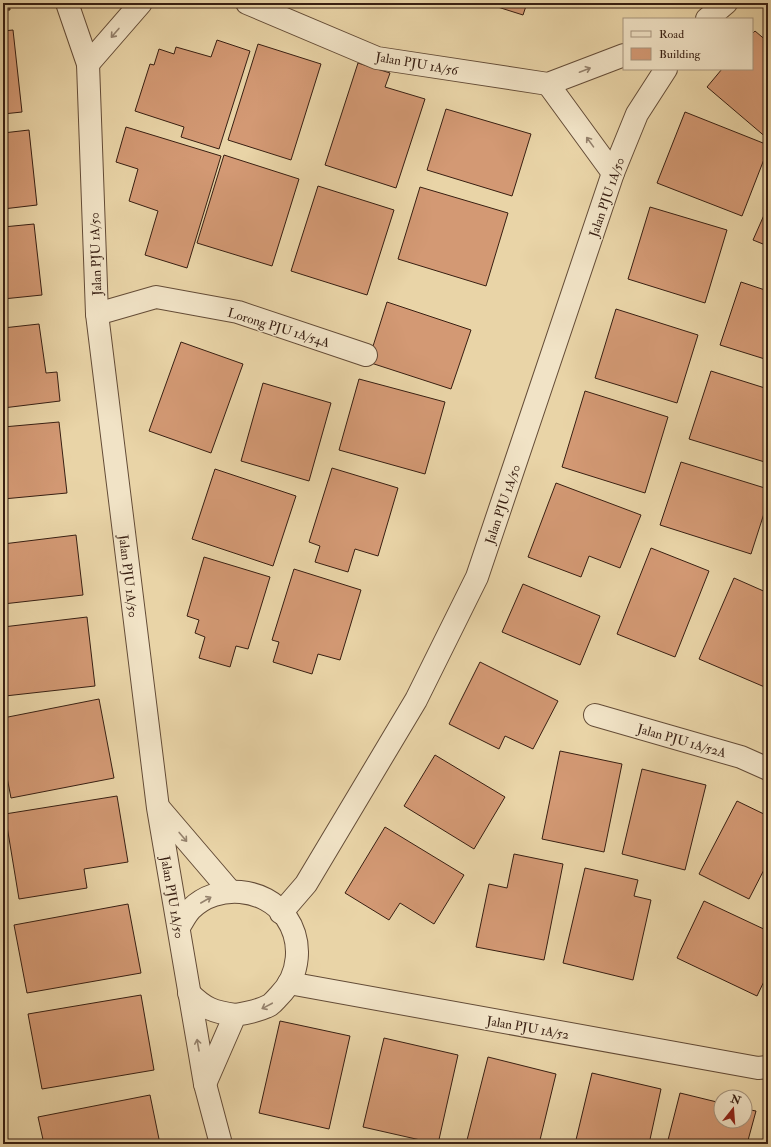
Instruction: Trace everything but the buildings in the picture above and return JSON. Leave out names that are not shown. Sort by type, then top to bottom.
[{"type":"street","name":"Jalan PJU 1A/50","points":[[67,3],[88,64],[97,314],[158,808],[205,1084],[221,1144]]},
{"type":"street","points":[[88,64],[141,3]]},
{"type":"street","name":"Jalan PJU 1A/56","points":[[247,3],[376,58],[548,84]]},
{"type":"street","points":[[708,18],[726,3]]},
{"type":"street","points":[[613,173],[548,84],[623,55]]},
{"type":"street","name":"Jalan PJU 1A/50","points":[[281,913],[306,884],[416,700],[477,577],[613,173],[637,114],[665,70]]},
{"type":"street","name":"Lorong PJU 1A/54A","points":[[97,314],[156,297],[238,312],[366,355]]},
{"type":"street","name":"Jalan PJU 1A/52A","points":[[595,715],[741,757],[768,769]]},
{"type":"street","points":[[158,808],[230,892]]},
{"type":"street","points":[[179,927],[191,909],[209,897],[230,892],[251,893],[270,902],[286,917],[295,936],[297,955],[294,974],[284,991],[271,1004],[254,1012],[235,1015],[216,1012],[199,1003],[189,993]]},
{"type":"street","name":"Jalan PJU 1A/52","points":[[289,983],[758,1068],[768,1067]]},
{"type":"street","points":[[205,1084],[235,1015]]}]
